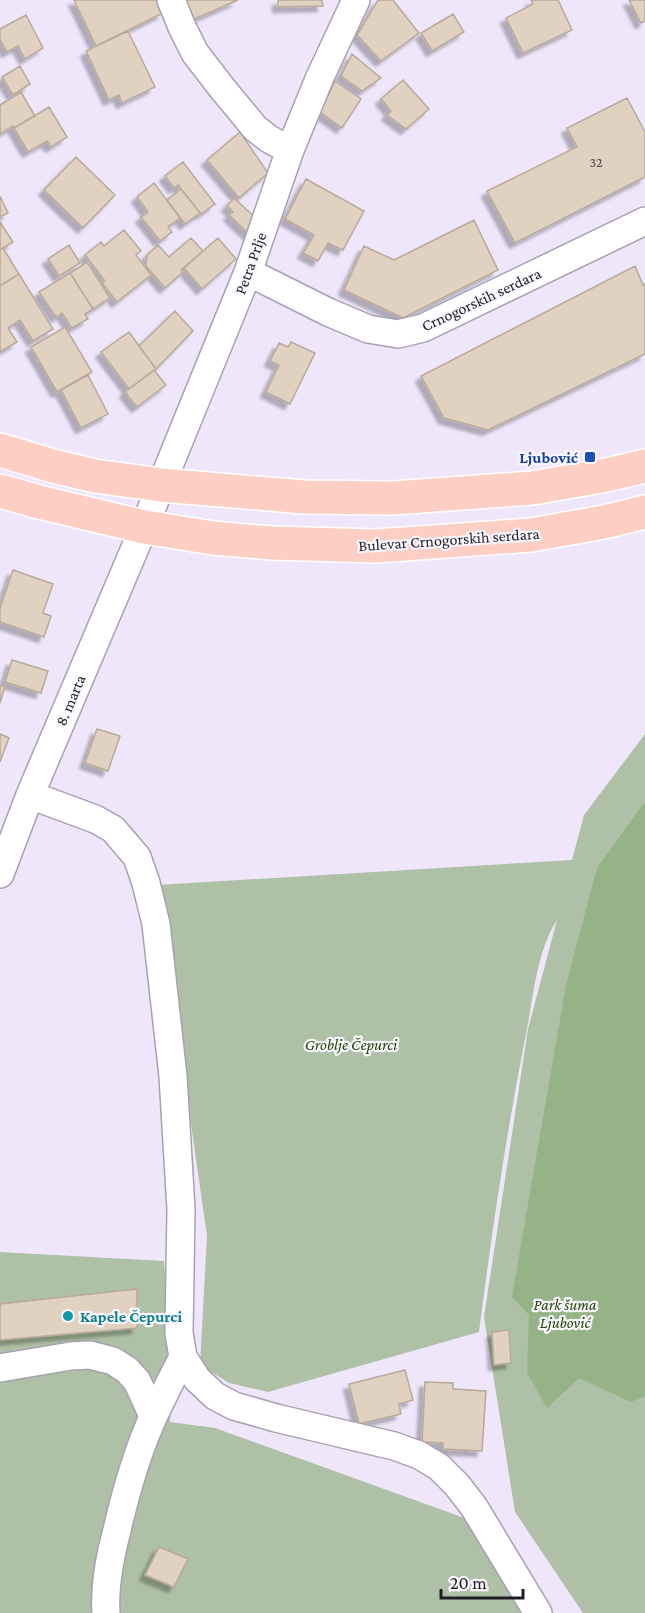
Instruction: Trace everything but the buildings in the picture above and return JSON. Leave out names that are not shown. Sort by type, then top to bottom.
[{"type":"main road","points":[[0,450],[95,476],[161,486],[304,496],[393,498],[532,488],[645,466]]},
{"type":"main road","name":"Bulevar Crnogorskih serdara","points":[[0,491],[144,527],[213,538],[271,543],[376,546],[531,535],[645,512]]},
{"type":"street","points":[[171,0],[195,53],[222,88],[255,128],[269,139],[290,150]]},
{"type":"street","name":"Petra Prlje","points":[[144,527],[249,272],[290,150],[320,76],[356,0]]},
{"type":"street","name":"Crnogorskih serdara","points":[[249,272],[328,312],[368,329],[398,334],[423,328],[645,221]]},
{"type":"street","name":"8. marta","points":[[0,874],[30,795],[144,527]]},
{"type":"street","points":[[30,795],[113,828],[137,857],[146,883],[156,924],[173,1076],[182,1209],[179,1333],[183,1357],[197,1379],[215,1396],[234,1406],[394,1446],[418,1455],[438,1467],[457,1485],[474,1507],[538,1613]]},
{"type":"street","points":[[0,1368],[90,1355],[113,1361],[127,1370],[136,1381],[153,1416]]},
{"type":"street","points":[[106,1613],[105,1600],[111,1556],[137,1457],[153,1416],[183,1357]]},
{"type":"green space","name":"Groblje Čepurci","points":[[645,734],[645,1613],[583,1613],[515,1512],[484,1317],[528,1029],[557,920],[545,945],[534,987],[500,1180],[479,1332],[268,1392],[229,1383],[200,1365],[207,1236],[157,885],[572,860],[584,815]]},
{"type":"green space","name":"Park šuma Ljubović","points":[[645,804],[645,1396],[631,1402],[579,1378],[547,1408],[527,1373],[529,1315],[512,1297],[566,985],[597,868]]},
{"type":"green space","points":[[0,1252],[164,1261],[173,1376],[170,1422],[215,1428],[470,1520],[524,1613],[0,1613]]},
{"type":"place","name":"Ljubović","points":[[590,457]]},
{"type":"place","name":"Kapele Čepurci","points":[[68,1316]]}]
